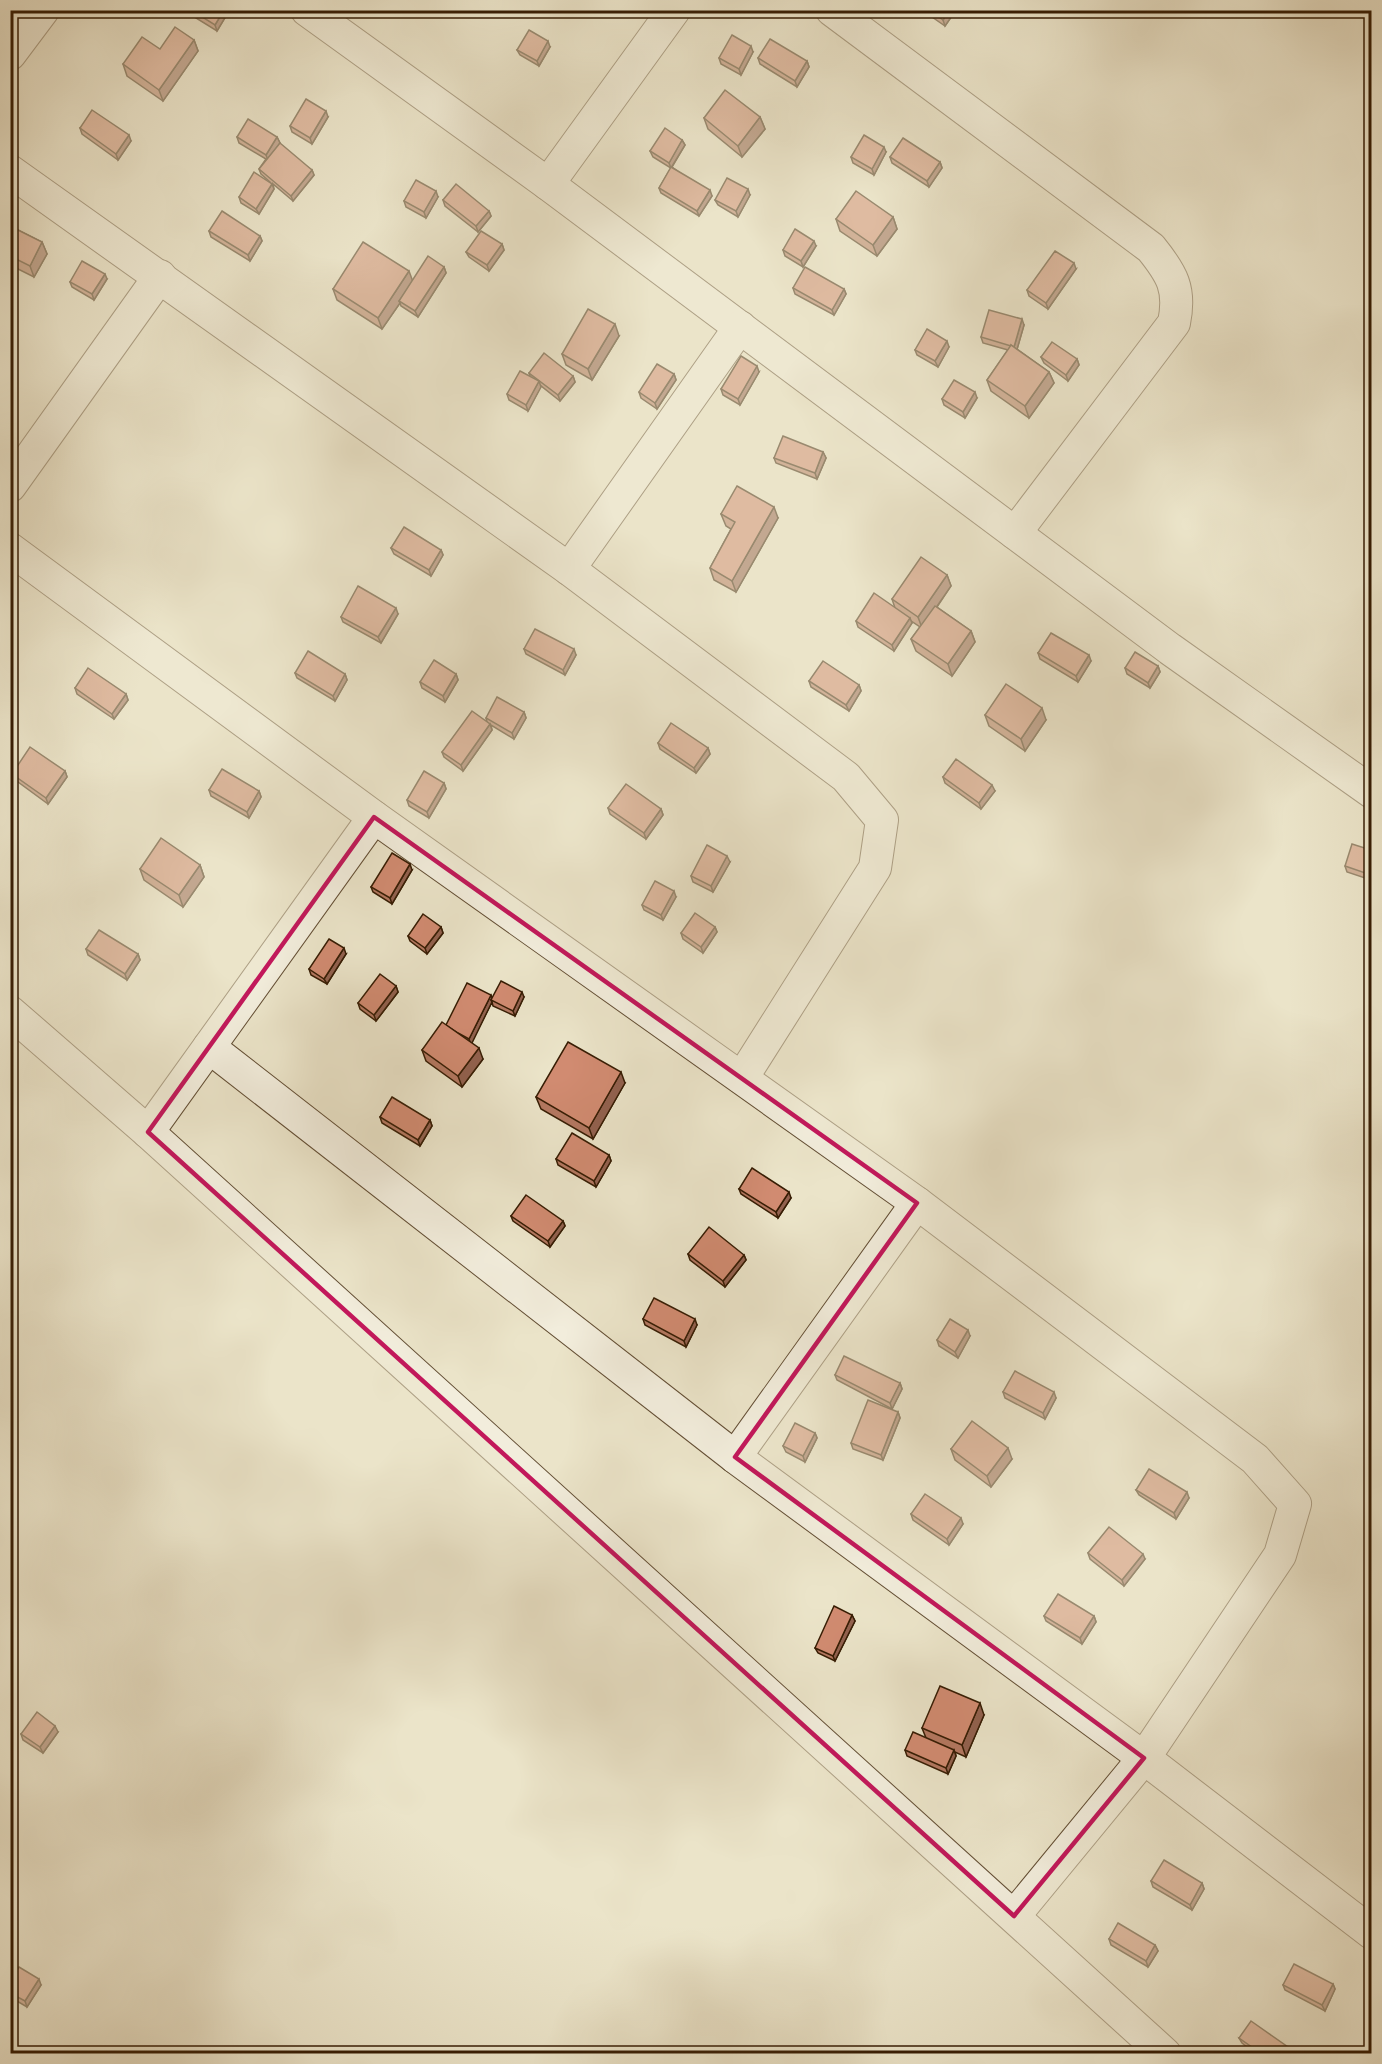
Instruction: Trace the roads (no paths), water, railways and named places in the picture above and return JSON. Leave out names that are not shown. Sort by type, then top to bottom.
[{"type":"street","points":[[10,54],[43,10]]},
{"type":"street","points":[[307,10],[549,184],[1170,649],[1371,792]]},
{"type":"street","points":[[549,184],[674,10]]},
{"type":"street","points":[[832,10],[1151,248],[1173,280],[1178,301],[1174,323],[1015,533]]},
{"type":"street","points":[[10,171],[569,570],[846,777],[882,820],[875,868],[742,1078]]},
{"type":"street","points":[[10,486],[160,276]]},
{"type":"street","points":[[569,570],[740,327]]},
{"type":"street","points":[[10,549],[374,817],[917,1203],[1255,1459],[1295,1504],[1280,1555],[1144,1758],[1014,1916]]},
{"type":"street","points":[[148,1132],[374,817]]},
{"type":"street","points":[[10,1012],[148,1132],[1165,2054]]},
{"type":"street","points":[[209,1047],[735,1457],[1144,1758],[1371,1933]]},
{"type":"street","points":[[735,1457],[917,1203]]}]
